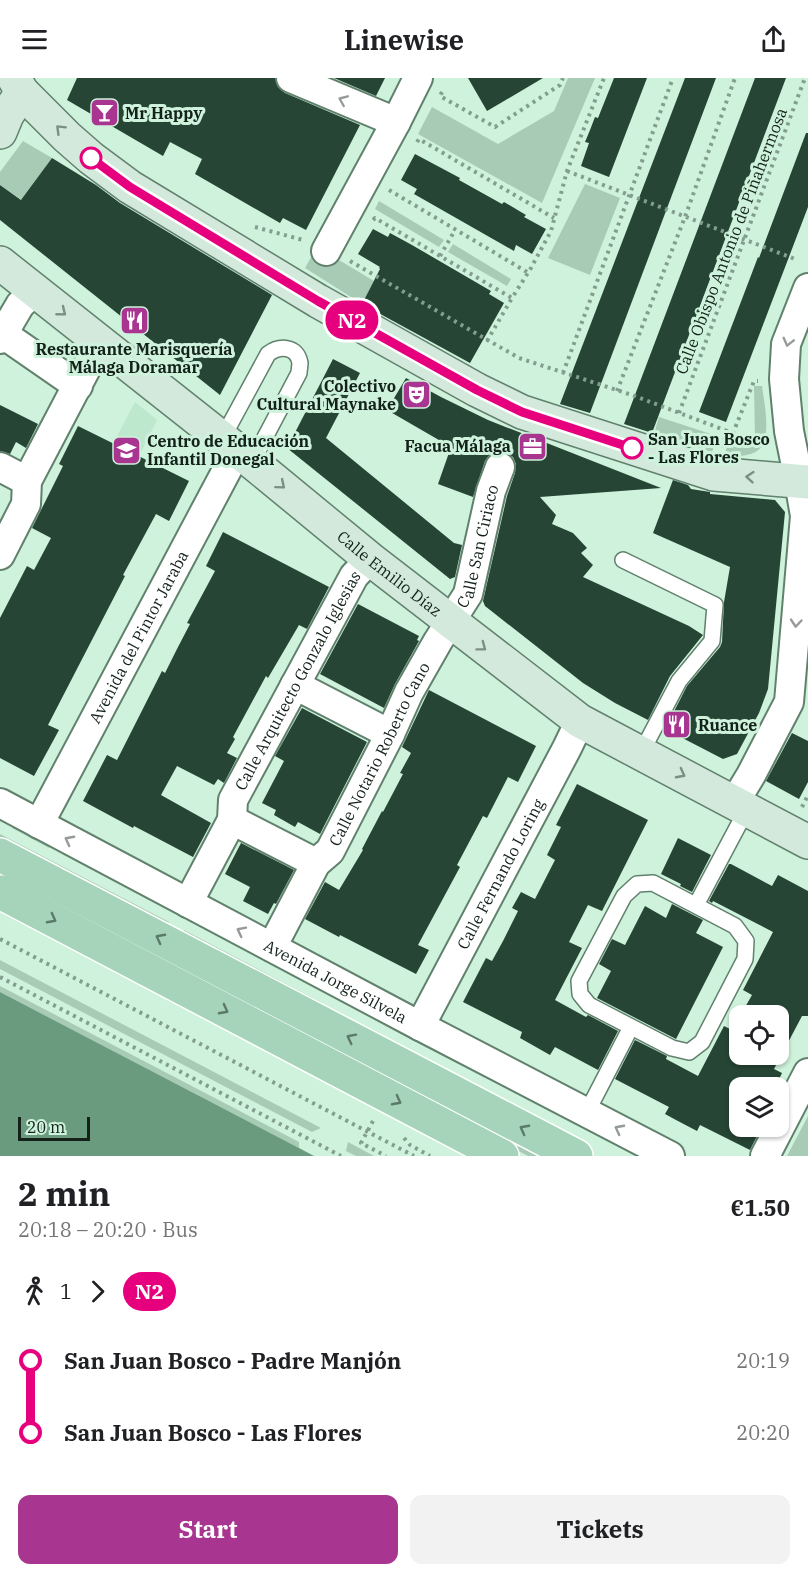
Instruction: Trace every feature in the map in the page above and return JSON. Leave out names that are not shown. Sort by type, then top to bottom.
[{"type":"main road","points":[[0,132],[22,83],[75,144],[130,187],[318,301],[477,390],[522,412],[714,474],[804,481]]},
{"type":"main road","name":"Calle Emilio Díaz","points":[[0,263],[237,450],[370,559],[580,721],[808,842]]},
{"type":"main road","points":[[0,855],[576,1156]]},
{"type":"main road","points":[[0,892],[502,1156]]},
{"type":"street","points":[[291,78],[396,122]]},
{"type":"street","points":[[336,254],[396,122],[431,82]]},
{"type":"street","points":[[741,806],[751,775],[789,702],[805,516],[804,481],[789,431],[784,379],[786,344],[808,288]]},
{"type":"street","points":[[35,290],[20,305],[2,336],[78,386]]},
{"type":"street","points":[[0,555],[26,504],[27,481],[90,361],[103,345]]},
{"type":"street","name":"Avenida del Pintor Jaraba","points":[[39,824],[237,450]]},
{"type":"street","name":"Calle San Ciriaco","points":[[450,622],[468,594],[490,491],[500,466]]},
{"type":"street","points":[[0,468],[27,481]]},
{"type":"street","name":"Calle Arquitecto Gonzalo Iglesias","points":[[188,903],[232,820],[233,800],[354,576],[370,559]]},
{"type":"street","name":"Calle Notario Roberto Cano","points":[[272,946],[316,863],[330,850],[410,692],[450,622]]},
{"type":"street","points":[[295,685],[390,734]]},
{"type":"street","name":"Calle Fernando Loring","points":[[420,1026],[580,721]]},
{"type":"street","name":"Avenida Jorge Silvela","points":[[0,803],[670,1156]]},
{"type":"street","points":[[232,820],[316,863]]},
{"type":"street","points":[[765,1156],[808,1072]]},
{"type":"lane","points":[[281,347],[290,350],[296,354],[300,363],[299,373],[237,450],[268,354],[281,347]]},
{"type":"lane","points":[[622,560],[715,605],[712,641],[679,681],[641,753]]},
{"type":"lane","points":[[696,905],[741,806]]},
{"type":"lane","points":[[653,883],[696,905],[735,926],[746,941],[745,959],[702,1042],[689,1052],[672,1048],[589,1005],[580,994],[579,981],[624,896],[637,884],[653,883]]},
{"type":"lane","points":[[587,1112],[631,1027]]},
{"type":"path","points":[[431,82],[440,96],[495,127],[560,85],[563,78]]},
{"type":"path","points":[[487,340],[551,231],[567,171],[604,78]]},
{"type":"path","points":[[563,373],[674,78]]},
{"type":"path","points":[[617,391],[685,217],[735,78]]},
{"type":"path","name":"Calle Obispo Antonio de Piñahermosa","points":[[679,413],[805,78]]},
{"type":"path","points":[[415,146],[419,140],[554,218]]},
{"type":"path","points":[[567,171],[795,259]]},
{"type":"path","points":[[389,191],[527,272]]},
{"type":"path","points":[[375,218],[512,298]]},
{"type":"path","points":[[249,226],[313,243],[336,254],[519,358],[733,433],[754,381]]},
{"type":"path","points":[[440,255],[455,230]]},
{"type":"path","points":[[724,438],[727,431]]},
{"type":"path","points":[[0,939],[414,1156]]},
{"type":"path","points":[[0,977],[342,1156]]},
{"type":"path","points":[[376,1116],[361,1143],[386,1156]]},
{"type":"shaded area","points":[[568,78],[595,78],[542,203],[418,134],[432,107],[498,144],[554,111]]},
{"type":"shaded area","points":[[23,141],[52,158],[22,200],[0,185],[0,172]]},
{"type":"shaded area","points":[[585,184],[620,198],[590,275],[548,258]]},
{"type":"shaded area","points":[[379,201],[444,240],[439,247],[375,209]]},
{"type":"shaded area","points":[[453,244],[511,279],[507,286],[448,252]]},
{"type":"shaded area","points":[[316,248],[374,281],[362,304],[305,268]]},
{"type":"shaded area","points":[[754,386],[762,386],[766,430],[762,446],[749,454],[724,456],[729,441],[755,440]]},
{"type":"shaded area","name":"Centro de Educación Infantil Donegal","points":[[135,402],[157,420],[139,456],[93,482]]},
{"type":"shaded area","points":[[659,417],[717,436],[712,452],[654,434]]},
{"type":"shaded area","points":[[16,822],[205,922],[202,928],[62,854],[64,850],[51,843],[49,848],[12,828]]},
{"type":"shaded area","points":[[0,834],[169,922],[167,927],[181,935],[184,930],[322,1003],[318,1011],[0,843]]},
{"type":"shaded area","points":[[0,960],[321,1128],[312,1132],[0,969]]},
{"type":"shaded area","points":[[0,986],[299,1142],[299,1148],[0,992]]},
{"type":"shaded area","points":[[0,992],[299,1148],[314,1156],[0,1156]]},
{"type":"shaded area","points":[[401,1024],[642,1156],[636,1156],[490,1080],[492,1074],[479,1067],[476,1072],[398,1032]]},
{"type":"shaded area","points":[[404,1084],[541,1156],[528,1156],[402,1090]]},
{"type":"shaded area","points":[[808,1116],[808,1156],[787,1156]]},
{"type":"shaded area","points":[[348,1142],[374,1156],[356,1156],[346,1151]]},
{"type":"building","points":[[77,78],[275,78],[278,87],[285,93],[360,125],[306,230],[283,218],[280,223],[195,174],[202,159],[170,142],[163,156],[67,100]]},
{"type":"building","points":[[334,78],[385,78],[376,96]]},
{"type":"building","points":[[468,78],[543,78],[487,111]]},
{"type":"building","points":[[614,78],[647,78],[609,177],[581,166],[589,143],[585,142],[595,117],[598,118]]},
{"type":"building","points":[[685,78],[716,78],[590,413],[560,404]]},
{"type":"building","points":[[755,78],[786,78],[652,433],[624,424]]},
{"type":"building","points":[[806,133],[808,133],[808,207],[726,422],[699,412]]},
{"type":"building","points":[[415,154],[502,204],[504,202],[526,215],[524,217],[546,229],[532,254],[516,245],[514,251],[414,194],[417,189],[401,180]]},
{"type":"building","points":[[52,158],[120,203],[272,295],[220,395],[0,220],[0,185],[21,200]]},
{"type":"building","points":[[373,229],[388,237],[390,233],[412,245],[491,291],[489,294],[504,303],[470,363],[362,304],[380,269],[358,254]]},
{"type":"building","points":[[333,359],[360,373],[326,438],[454,543],[462,545],[455,577],[450,579],[287,448]]},
{"type":"building","points":[[406,378],[488,420],[661,488],[540,497],[556,515],[552,524],[573,533],[587,548],[581,553],[593,565],[583,577],[689,626],[703,635],[670,676],[648,720],[583,683],[485,606],[483,601],[516,464],[513,457],[506,452],[498,451],[490,454],[485,461],[473,497],[438,484],[451,447],[387,410]]},
{"type":"building","points":[[0,405],[38,424],[26,448],[16,442],[10,454],[0,451]]},
{"type":"building","points":[[78,426],[189,481],[169,521],[156,514],[123,575],[125,576],[48,725],[59,730],[34,776],[0,758],[0,618],[27,566],[34,570],[51,538],[32,528],[63,466],[59,464]]},
{"type":"building","points":[[673,480],[688,485],[691,489],[710,492],[710,494],[775,500],[785,512],[768,689],[759,713],[737,754],[723,759],[665,729],[687,686],[720,647],[730,567],[653,533]]},
{"type":"building","points":[[223,532],[329,587],[307,629],[299,625],[268,678],[266,676],[233,737],[235,739],[227,753],[237,758],[224,783],[218,779],[214,785],[177,766],[161,795],[211,823],[193,857],[83,801],[107,755],[117,760],[162,671],[165,673],[190,624],[187,623],[215,571],[206,566]]},
{"type":"building","points":[[358,604],[419,636],[417,640],[419,641],[384,708],[320,674]]},
{"type":"building","points":[[429,690],[536,746],[518,782],[508,777],[487,818],[483,816],[457,865],[460,867],[418,945],[429,950],[416,974],[305,919],[325,882],[339,890],[363,850],[403,774],[400,773],[411,753],[402,747]]},
{"type":"building","points":[[302,708],[367,742],[320,834],[298,822],[295,827],[274,815],[276,810],[262,803],[284,761],[275,756]]},
{"type":"building","points":[[792,733],[808,741],[808,782],[799,799],[766,781]]},
{"type":"building","points":[[577,784],[648,820],[602,911],[588,905],[569,942],[582,948],[555,1000],[618,1031],[598,1070],[555,1047],[550,1055],[520,1038],[522,1032],[463,1002],[486,958],[492,961],[503,941],[518,911],[512,908],[521,892],[535,899],[555,860],[547,855],[561,827],[556,825]]},
{"type":"building","points":[[678,838],[711,855],[692,892],[661,874]]},
{"type":"building","points":[[241,843],[294,870],[276,904],[274,903],[268,914],[243,901],[250,887],[225,874]]},
{"type":"building","points":[[729,864],[772,886],[778,875],[808,891],[808,1016],[802,1016],[789,1041],[789,1005],[746,1005],[752,995],[743,990],[773,932],[709,901]]},
{"type":"building","points":[[672,904],[703,920],[696,933],[723,947],[676,1039],[597,998],[611,971],[599,964],[612,939],[625,945],[645,906],[666,918]]},
{"type":"building","points":[[724,1026],[729,1028],[729,1065],[776,1065],[774,1069],[782,1073],[780,1077],[729,1077],[729,1137],[756,1137],[750,1150],[700,1125],[697,1131],[676,1120],[665,1114],[669,1107],[615,1079],[635,1040],[667,1056],[666,1059],[698,1076]]},
{"type":"bus line","name":"N2","points":[[91,158],[130,187],[318,301],[477,390],[522,412],[632,448]]},
{"type":"place","name":"Mr Happy","points":[[104,113]]},
{"type":"place","name":"Restaurante Marisquería Málaga Doramar","points":[[134,321]]},
{"type":"place","name":"Colectivo Cultural Maynake","points":[[417,395]]},
{"type":"place","name":"Facua Málaga","points":[[532,446]]},
{"type":"place","name":"San Juan Bosco - Las Flores","points":[[632,448]]},
{"type":"place","name":"Centro de Educación Infantil Donegal","points":[[126,450]]},
{"type":"place","name":"Ruance","points":[[677,725]]}]
